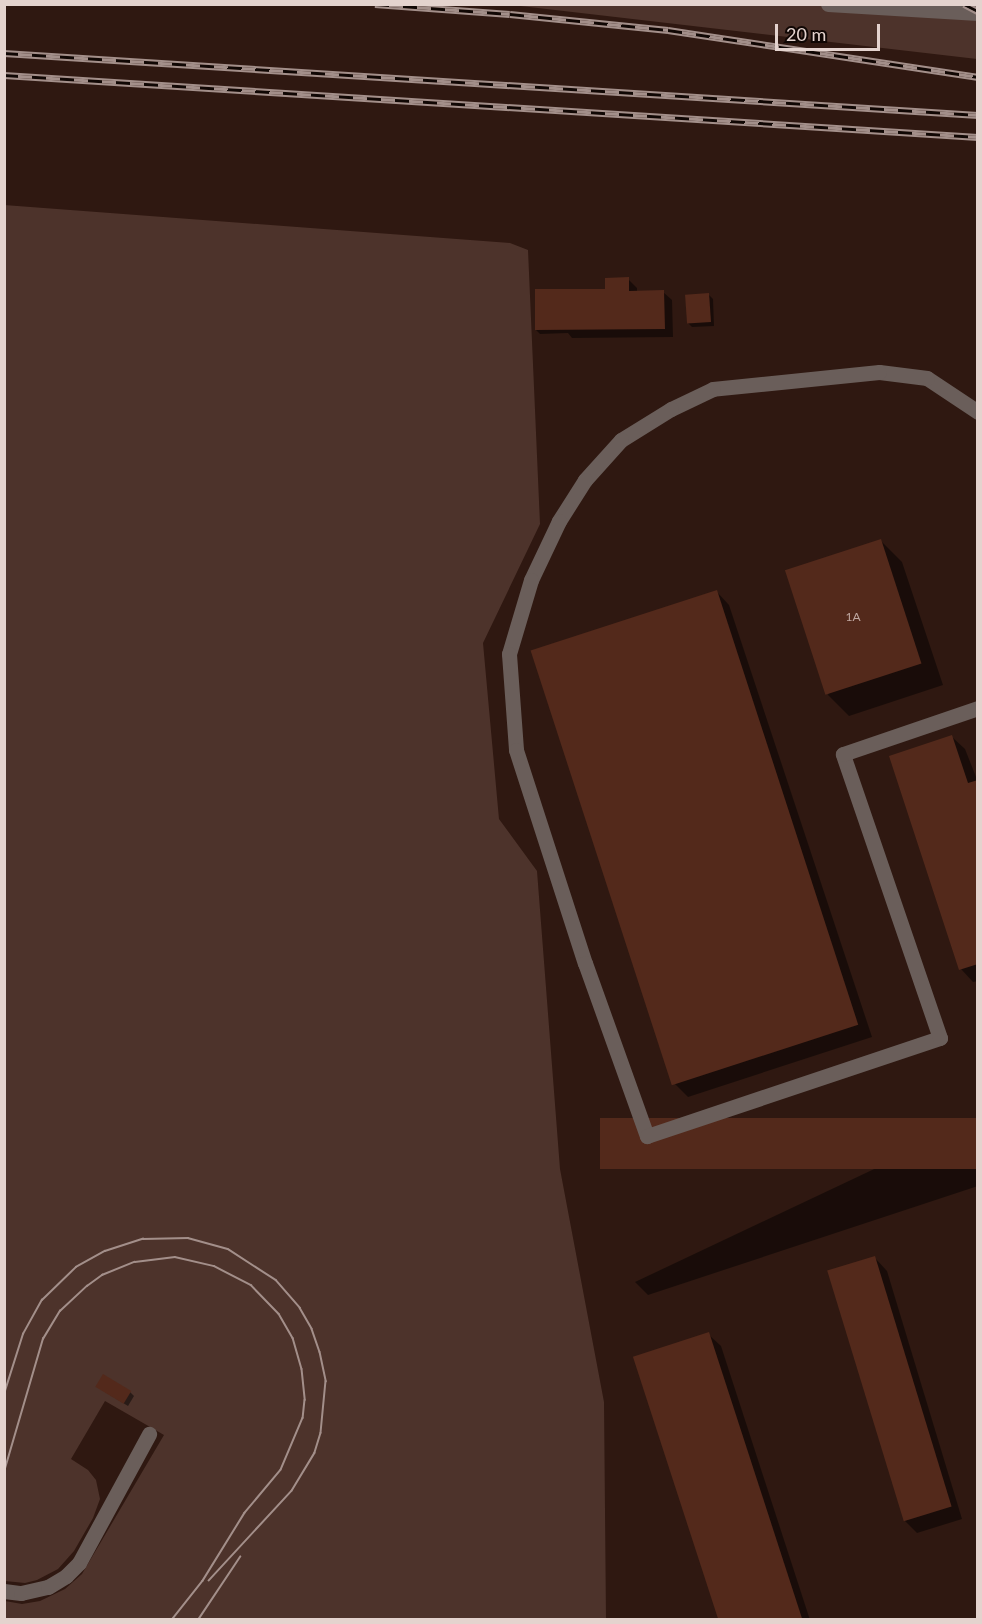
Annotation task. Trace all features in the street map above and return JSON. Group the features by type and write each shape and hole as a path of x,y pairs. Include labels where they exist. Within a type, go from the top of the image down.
{"lane":[{"path":"828,4 978,13"},
{"path":"978,412 927,378 879,372 713,389 670,409 621,440 585,480 559,521 531,580 509,654 516,750 585,963 647,1136 940,1038 843,754 978,708"},
{"path":"4,1591 21,1593 48,1587 66,1576 79,1563 149,1434"}],"shaded area":[{"path":"512,5 977,5 977,59"},
{"path":"4,205 510,243 528,250 540,524 483,643 499,819 537,871 560,1169 604,1402 606,1619 5,1619 5,1601 22,1604 40,1601 65,1589 82,1574 164,1435 105,1401 71,1459 88,1470 96,1480 100,1499 93,1518 74,1551 58,1569 37,1580 25,1583 5,1581"}],"building":[{"path":"629,277 629,291 664,290 665,329 535,330 535,289 605,289 605,278"},
{"path":"709,293 711,322 687,324 685,295"},
{"path":"881,539 921,664 825,695 785,570"},
{"path":"717,590 858,1025 672,1085 531,651"},
{"path":"952,735 968,783 978,780 978,964 959,970 889,756"},
{"path":"600,1118 978,1118 978,1169 600,1169"},
{"path":"875,1256 952,1507 904,1521 827,1271"},
{"path":"709,1332 803,1620 718,1620 633,1357"},
{"path":"103,1374 131,1391 124,1404 95,1387"}],"tram line":[{"path":"4,1394 23,1334 42,1300 76,1267 105,1251 143,1239 188,1238 228,1249 276,1280 300,1308 312,1329 320,1352 326,1381 321,1433 315,1453 292,1491 209,1581"},
{"path":"4,1472 43,1339 60,1311 87,1286 102,1275 135,1262 175,1257 214,1266 251,1285 279,1314 293,1338 302,1369 305,1400 303,1418 281,1470 245,1513 203,1581 173,1619"},
{"path":"198,1620 240,1557"}],"railway":[{"path":"375,4 510,14 668,30 978,77"},
{"path":"964,4 978,11"},
{"path":"4,53 978,115"},
{"path":"4,75 978,137"}]}
